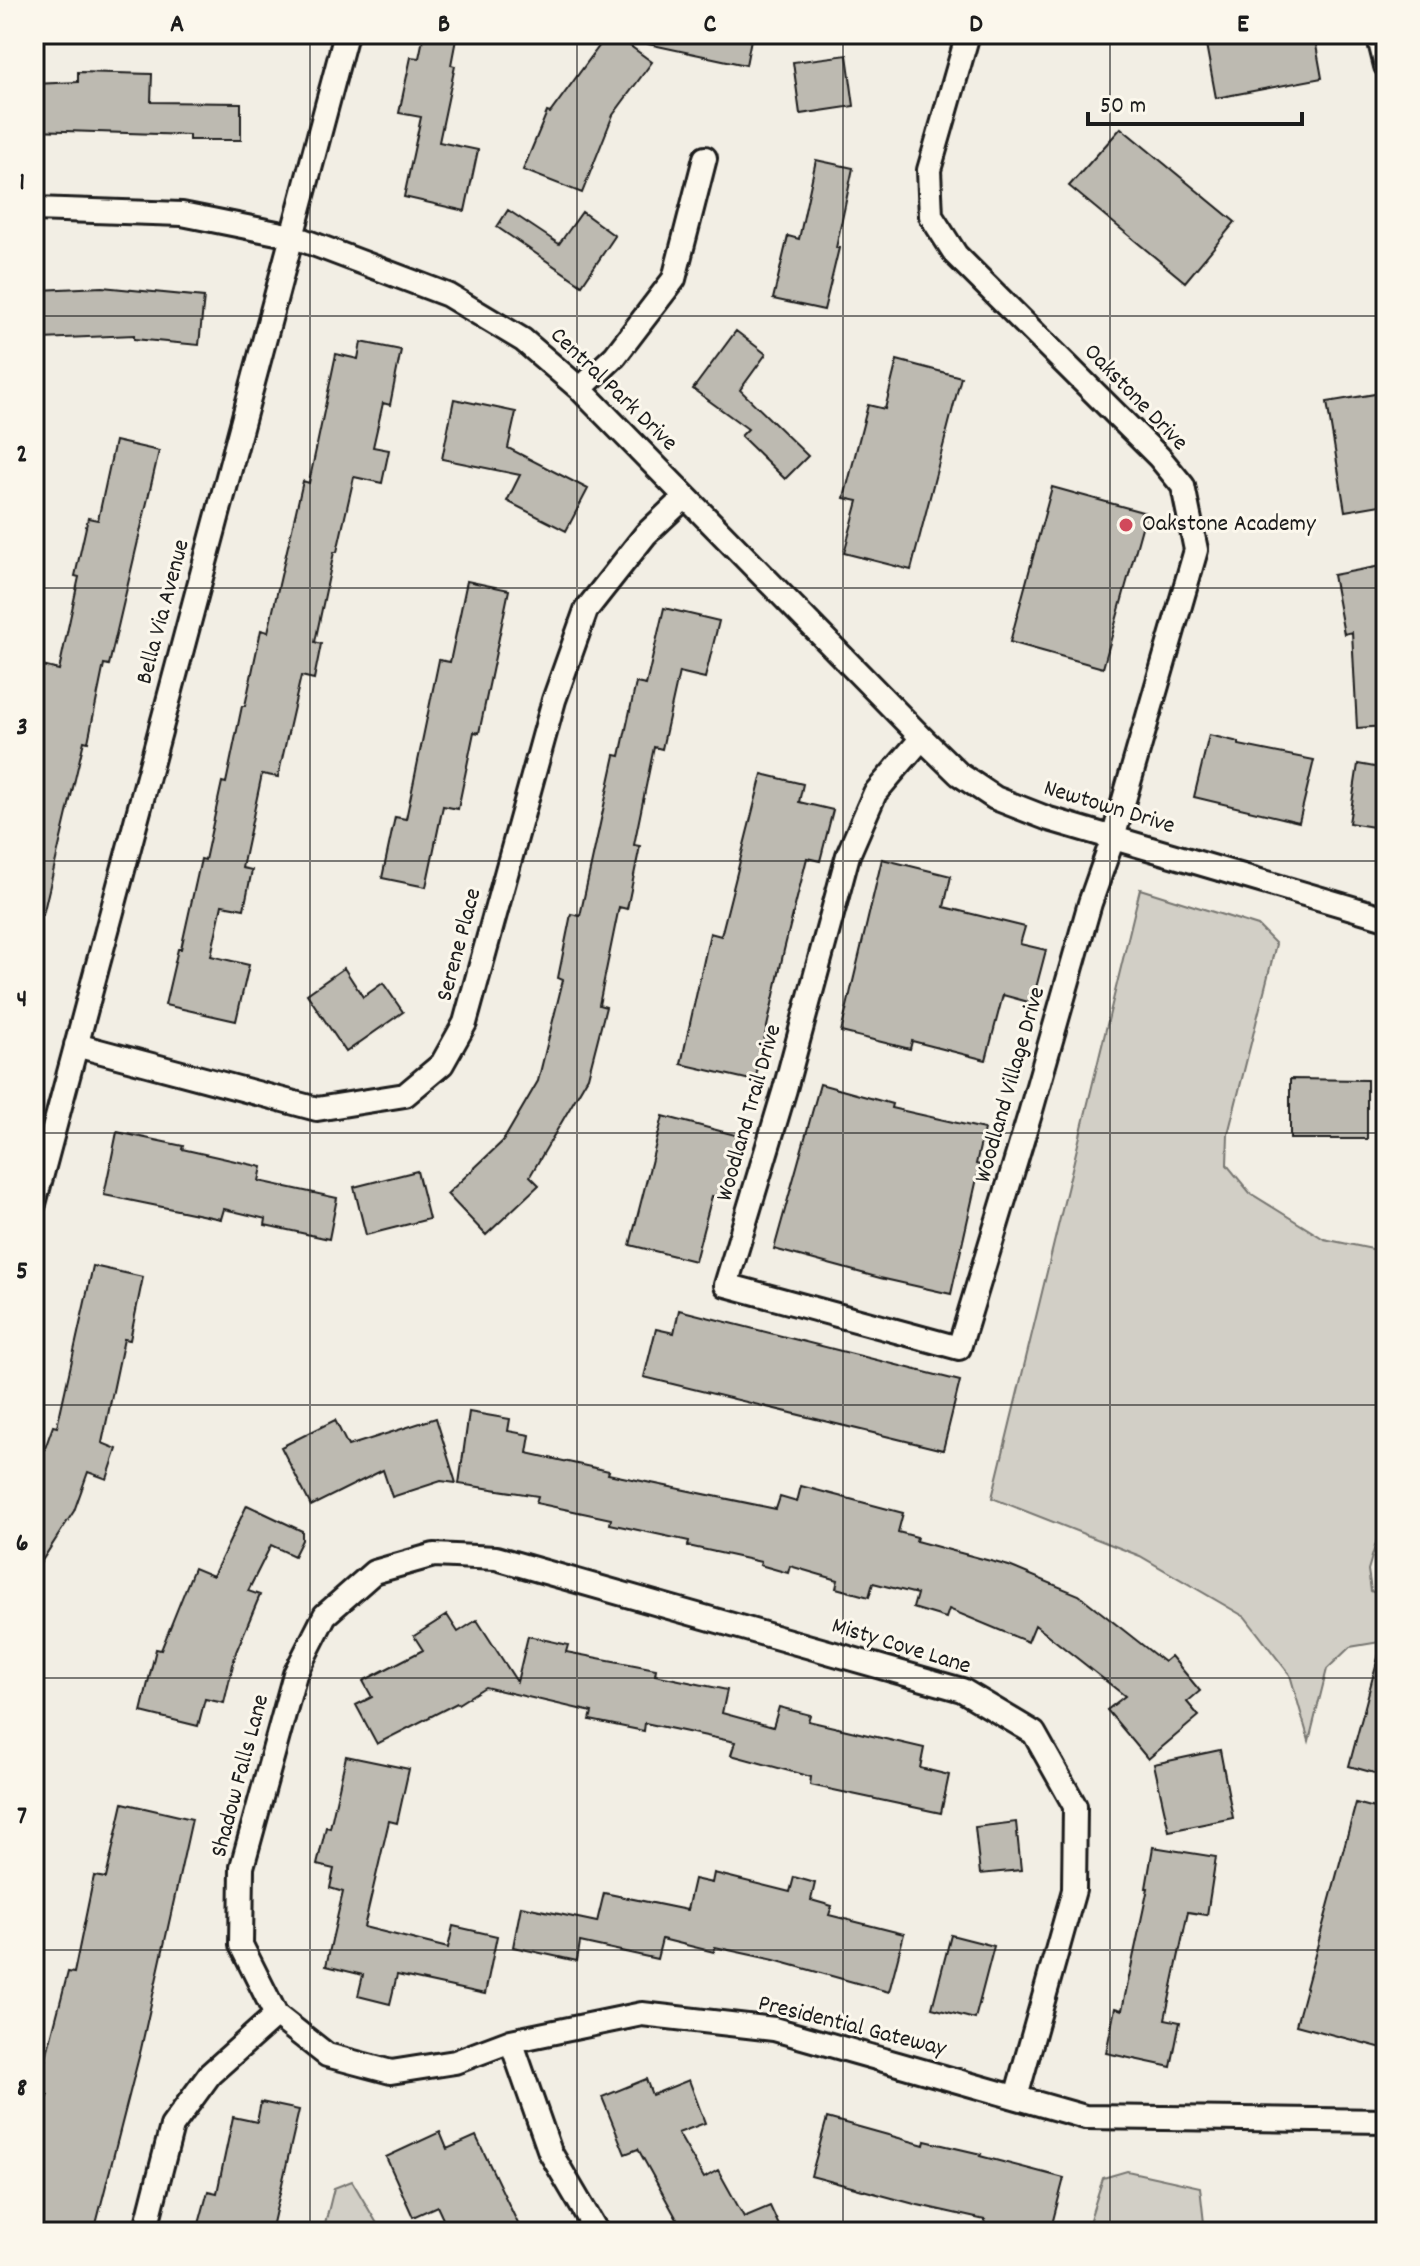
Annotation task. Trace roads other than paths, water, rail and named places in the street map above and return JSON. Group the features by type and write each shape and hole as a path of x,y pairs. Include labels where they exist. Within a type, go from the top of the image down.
{"street":[{"name":"Bella Via Avenue","path":"34,1204 346,34"},
{"name":"Oakstone Drive","path":"968,34 929,170 931,216 956,255 1159,457 1183,486 1196,550 1113,838"},
{"path":"1378,34 1386,66"},
{"path":"580,389 615,356 674,279 705,158"},
{"name":"Central Park Drive","path":"34,209 182,214 292,236 448,295 523,340 580,389 859,675"},
{"name":"Serene Place","path":"76,1045 317,1109 405,1095 442,1064 465,1023 554,700 586,610 646,534 685,497"},
{"name":"Newtown Drive","path":"859,675 959,774 995,798 1049,819 1386,918"},
{"name":"Woodland Trail Drive","path":"922,738 875,793 848,855 785,1089 726,1285 959,1348"},
{"name":"Woodland Village Drive","path":"959,1348 1090,903 1113,838"},
{"name":"Misty Cove Lane","path":"374,1572 434,1555 496,1558 962,1690 1034,1733 1075,1806 1074,1890 1016,2097"},
{"name":"Shadow Falls Lane","path":"276,2015 241,1945 242,1867 295,1674 325,1615 374,1572"},
{"name":"Presidential Gateway","path":"276,2015 327,2055 391,2072 455,2062 511,2041 642,2014 774,2029 1085,2117 1386,2121"},
{"path":"145,2232 172,2126 210,2074 276,2015"},
{"path":"511,2041 550,2152 597,2232"}],"place":[{"name":"Oakstone Academy","path":"1126,525"}]}
